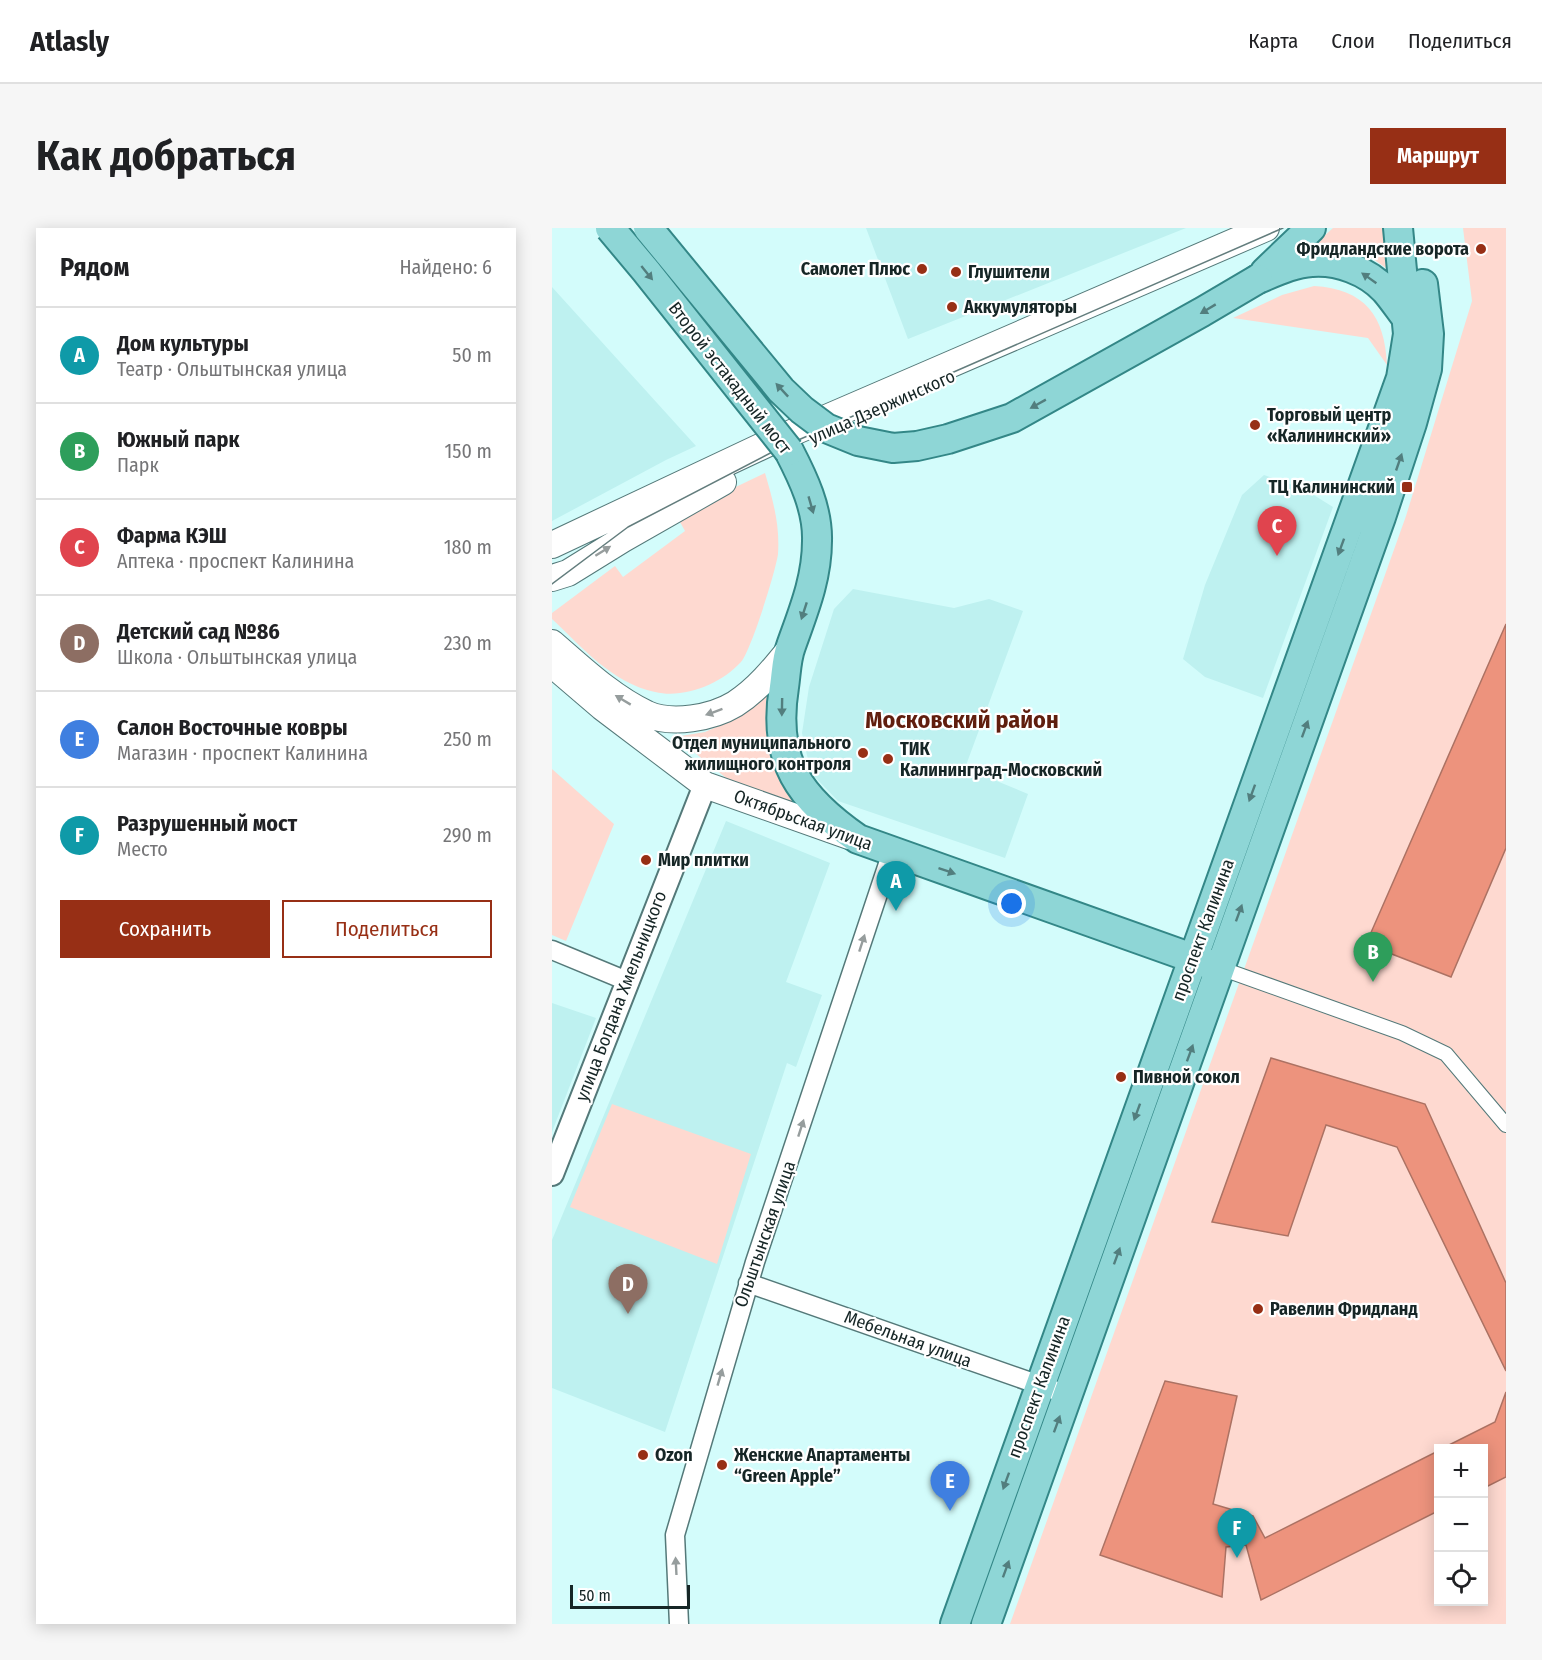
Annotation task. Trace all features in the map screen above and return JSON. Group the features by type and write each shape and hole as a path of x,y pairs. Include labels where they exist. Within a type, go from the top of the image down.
{"main road":[{"name":"Второй эстакадный мост","path":"610,228 789,451 803,478 813,509 818,539 806,609 790,649 782,701 782,734 787,762 802,788 830,820 858,839"},
{"name":"Второй эстакадный мост","path":"648,228 781,390 826,428 858,441 893,447 917,446 948,439 1012,418 1258,279"},
{"name":"улица Дзержинского","path":"552,545 773,441 1266,228"},
{"path":"1258,279 1311,228"},
{"name":"проспект Калинина","path":"955,1624 1401,378 1408,320 1398,228"},
{"name":"проспект Калинина","path":"986,1624 1381,517 1412,423 1427,369 1429,334 1418,228"},
{"name":"улица Дзержинского","path":"552,578 568,573 763,460 1209,265 1213,260 1213,250"},
{"path":"1258,279 1286,267 1312,262 1337,264 1363,273 1384,289 1408,320 1419,338 1427,369"},
{"name":"Второй эстакадный мост","path":"552,643 614,694 649,715 677,720 701,717 734,704 771,674 790,649"},
{"name":"Октябрьская улица","path":"552,664 602,707 705,785 1220,968"}],"street":[{"name":"улица Богдана Хмельницкого","path":"552,1174 705,785"},
{"name":"Ольштынская улица","path":"679,1624 675,1535 748,1283 892,852"},
{"path":"552,950 627,981"},
{"path":"1220,968 1402,1033 1446,1054 1506,1125"},
{"name":"Мебельная улица","path":"748,1283 1068,1395"}],"shaded area":[{"path":"866,228 1186,228 908,339"},
{"path":"1333,228 1387,228 1393,273 1373,259 1356,251 1347,248 1313,246"},
{"path":"1463,228 1506,228 1506,1624 1010,1624 1406,516 1472,301"},
{"path":"1314,286 1347,293 1359,299 1369,308 1382,332 1387,365 1368,338 1233,318 1282,295"},
{"path":"552,287 696,446 552,521"},
{"path":"765,473 777,523 778,554 751,643 741,662 723,677 701,688 678,693 666,694 639,687 625,681 599,663 552,619 552,613 615,566 623,577 685,531 680,522 719,495"},
{"path":"1264,475 1304,489 1333,507 1263,698 1205,677 1183,659 1205,585 1242,495"},
{"path":"853,589 954,608 989,599 1023,611 965,768 1028,794 1005,858 838,801 811,773 802,733 809,687 834,609"},
{"path":"1506,624 1506,848 1451,977 1366,944"},
{"path":"768,692 766,731 782,781 801,809 730,781 675,737 705,732 739,717"},
{"path":"552,769 614,824 566,941 552,935"},
{"path":"726,821 830,863 786,982 822,995 796,1067 787,1063 665,1432 552,1388 552,1240"},
{"path":"552,1003 596,1018 552,1132"},
{"path":"1271,1058 1425,1104 1506,1283 1506,1371 1397,1147 1326,1125 1288,1236 1212,1222"},
{"path":"612,1104 751,1154 717,1264 570,1207"},
{"path":"1165,1381 1237,1396 1213,1504 1253,1516 1265,1538 1434,1453 1434,1513 1261,1600 1246,1545 1226,1547 1222,1597 1100,1555"},
{"path":"1506,1392 1506,1477 1488,1486 1488,1444 1451,1444 1495,1422"}],"tram line":[{"path":"552,584 628,527 780,448 1283,228"}],"place":[{"name":"Фридландские ворота","path":"1481,249"},
{"name":"Самолет Плюс","path":"922,269"},
{"name":"Глушители","path":"956,272"},
{"name":"Аккумуляторы","path":"952,307"},
{"name":"Торговый центр «Калининский»","path":"1255,425"},
{"name":"ТЦ Калининский","path":"1407,487"},
{"name":"Фарма КЭШ","path":"1277,556"},
{"name":"Отдел муниципального жилищного контроля","path":"863,753"},
{"name":"ТИК Калининград-Московский","path":"888,759"},
{"name":"Мир плитки","path":"646,860"},
{"name":"Дом культуры","path":"896,911"},
{"name":"Южный парк","path":"1373,982"},
{"name":"Пивной сокол","path":"1121,1077"},
{"name":"Равелин Фридланд","path":"1258,1309"},
{"name":"Детский сад №86","path":"628,1314"},
{"name":"Ozon","path":"643,1455"},
{"name":"Женские Апартаменты “Green Apple”","path":"722,1465"},
{"name":"Салон Восточные ковры","path":"950,1511"},
{"name":"Разрушенный мост","path":"1237,1558"}],"district":[{"name":"Московский район","path":"962,720"}]}
